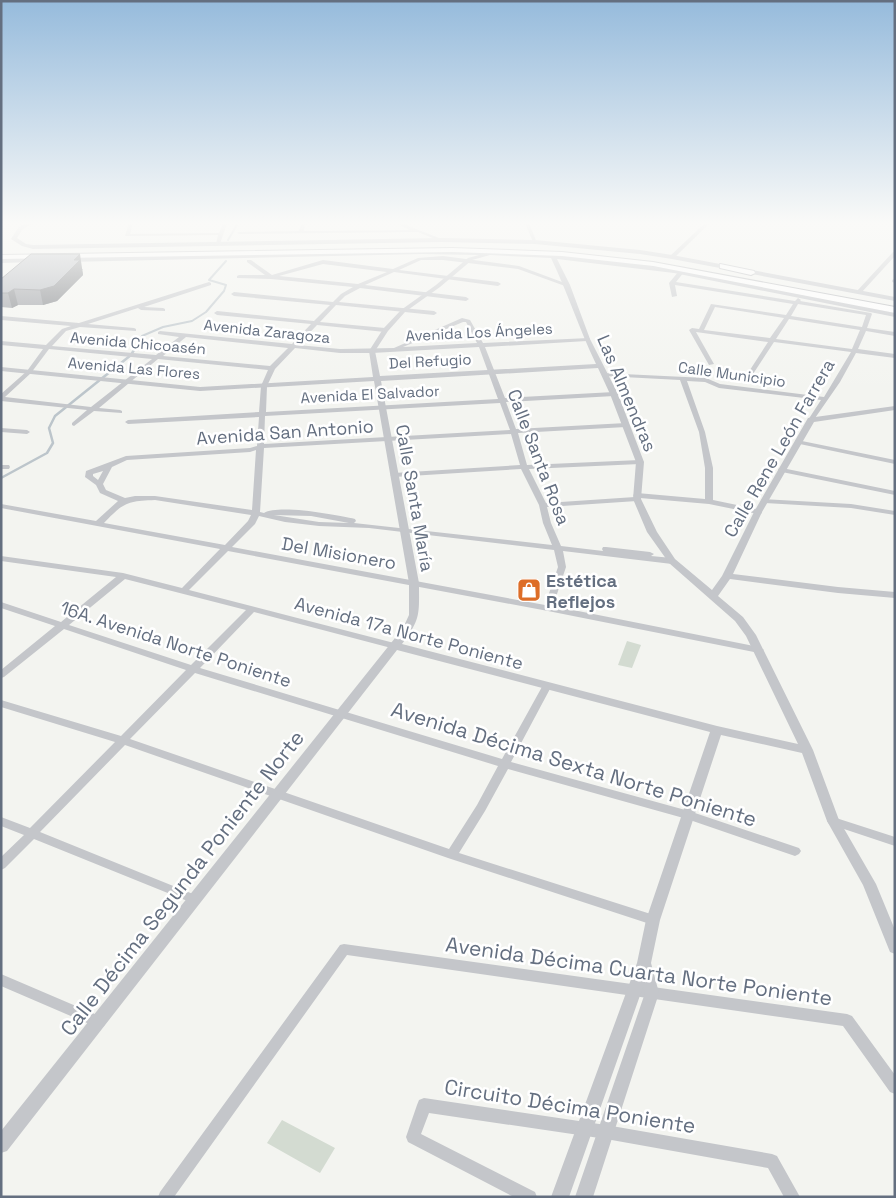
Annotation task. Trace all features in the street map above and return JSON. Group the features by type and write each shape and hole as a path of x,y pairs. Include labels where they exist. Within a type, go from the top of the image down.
{"highway":[{"path":"729,279 744,282 767,281"},
{"path":"729,279 767,281 895,303"},
{"path":"760,279 895,310"},
{"path":"762,279 767,281"}],"street":[{"path":"290,279 466,299"},
{"path":"184,591 252,522 256,514 264,386 272,368 343,295 374,279"},
{"path":"372,351 385,330 403,311 448,279"},
{"path":"456,279 498,284"},
{"path":"548,279 567,286"},
{"name":"Las Almendras","path":"564,279 587,339 614,394 640,462 637,497 652,532 672,561 739,619 759,650 806,750 833,821 869,884 895,948"},
{"path":"674,296 671,288 675,279"},
{"path":"720,291 729,279"},
{"path":"859,292 871,279"},
{"path":"767,281 859,292 895,299"},
{"path":"767,281 801,296 895,315"},
{"path":"672,283 796,303"},
{"path":"1,398 29,372 47,348 64,330 209,284"},
{"path":"234,294 434,313"},
{"path":"751,373 801,296"},
{"name":"Calle Rene León Farrera","path":"713,596 727,576 758,512 797,442 855,351 869,314 796,303"},
{"path":"701,330 713,305 895,334"},
{"path":"136,308 163,310"},
{"path":"217,313 385,330"},
{"path":"1,318 134,330"},
{"name":"Calle Santa Rosa","path":"391,350 466,320 481,345 489,371 514,432 524,467 543,505 547,523 558,548 562,567 548,608"},
{"path":"711,364 692,330 895,356"},
{"name":"Avenida Zaragoza","path":"160,333 293,346 372,351"},
{"path":"74,424 185,335"},
{"name":"Avenida Los Ángeles","path":"372,351 587,339"},
{"name":"Avenida Chicoasén","path":"1,344 272,368"},
{"name":"Calle Santa María","path":"372,351 414,583 414,615 408,629 395,646"},
{"name":"Del Refugio","path":"264,386 489,371 599,366"},
{"name":"Avenida Las Flores","path":"1,369 200,389 264,386"},
{"name":"Calle Municipio","path":"604,374 706,380 719,386 826,399"},
{"path":"683,379 702,432 709,468 709,502"},
{"name":"Avenida El Salvador","path":"128,422 614,394"},
{"path":"1,398 120,412"},
{"path":"811,420 895,408"},
{"name":"Avenida San Antonio","path":"109,466 126,458 626,425"},
{"path":"1,430 27,432"},
{"path":"797,442 895,462"},
{"path":"394,475 640,462"},
{"path":"99,484 109,466"},
{"path":"109,466 89,473 89,477 99,484 103,491 122,500 155,498 285,520 319,524 369,526 672,561"},
{"path":"782,470 895,493"},
{"path":"543,505 637,497 709,502 758,512"},
{"path":"99,523 122,500"},
{"path":"765,501 851,506 895,513"},
{"name":"Del Misionero","path":"1,506 548,608 759,650"},
{"name":"Avenida 17a Norte Poniente","path":"1,558 123,576 717,730 806,750"},
{"path":"1,675 123,576"},
{"path":"727,576 895,595"},
{"name":"16A. Avenida Norte Poniente","path":"1,605 64,624 193,669 341,714"},
{"path":"1,865 251,610"},
{"name":"Calle Décima Segunda Poniente Norte","path":"1,1145 395,646"},
{"path":"452,856 505,764 546,686"},
{"path":"1,703 124,741 452,856 653,920"},
{"name":"Avenida Décima Sexta Norte Poniente","path":"341,714 505,764 689,815 795,852"},
{"path":"560,1197 644,963 653,920 717,730"},
{"path":"833,821 895,842"},
{"path":"1,822 33,833 194,899"},
{"path":"165,1197 344,949"},
{"name":"Avenida Décima Cuarta Norte Poniente","path":"344,949 846,1020 895,1087"},
{"path":"584,1197 652,993 644,963"},
{"path":"1,980 99,1022"},
{"name":"Circuito Décima Poniente","path":"530,1197 413,1137 424,1105 606,1132 772,1161 793,1197"}],"shaded area":[{"path":"627,641 641,645 632,668 618,665"},
{"path":"282,1120 335,1148 320,1173 267,1143"}],"building":[{"path":"1,279 61,279 54,286 40,290 14,289 8,293 1,293"}],"waterway":[{"path":"140,339 142,336 163,327 192,321 206,312 224,291 226,285 210,279"},
{"path":"1,478 47,453 53,443 49,428 55,416 131,355 141,338"}],"place":[{"name":"Estética Reflejos","path":"529,590"}]}
